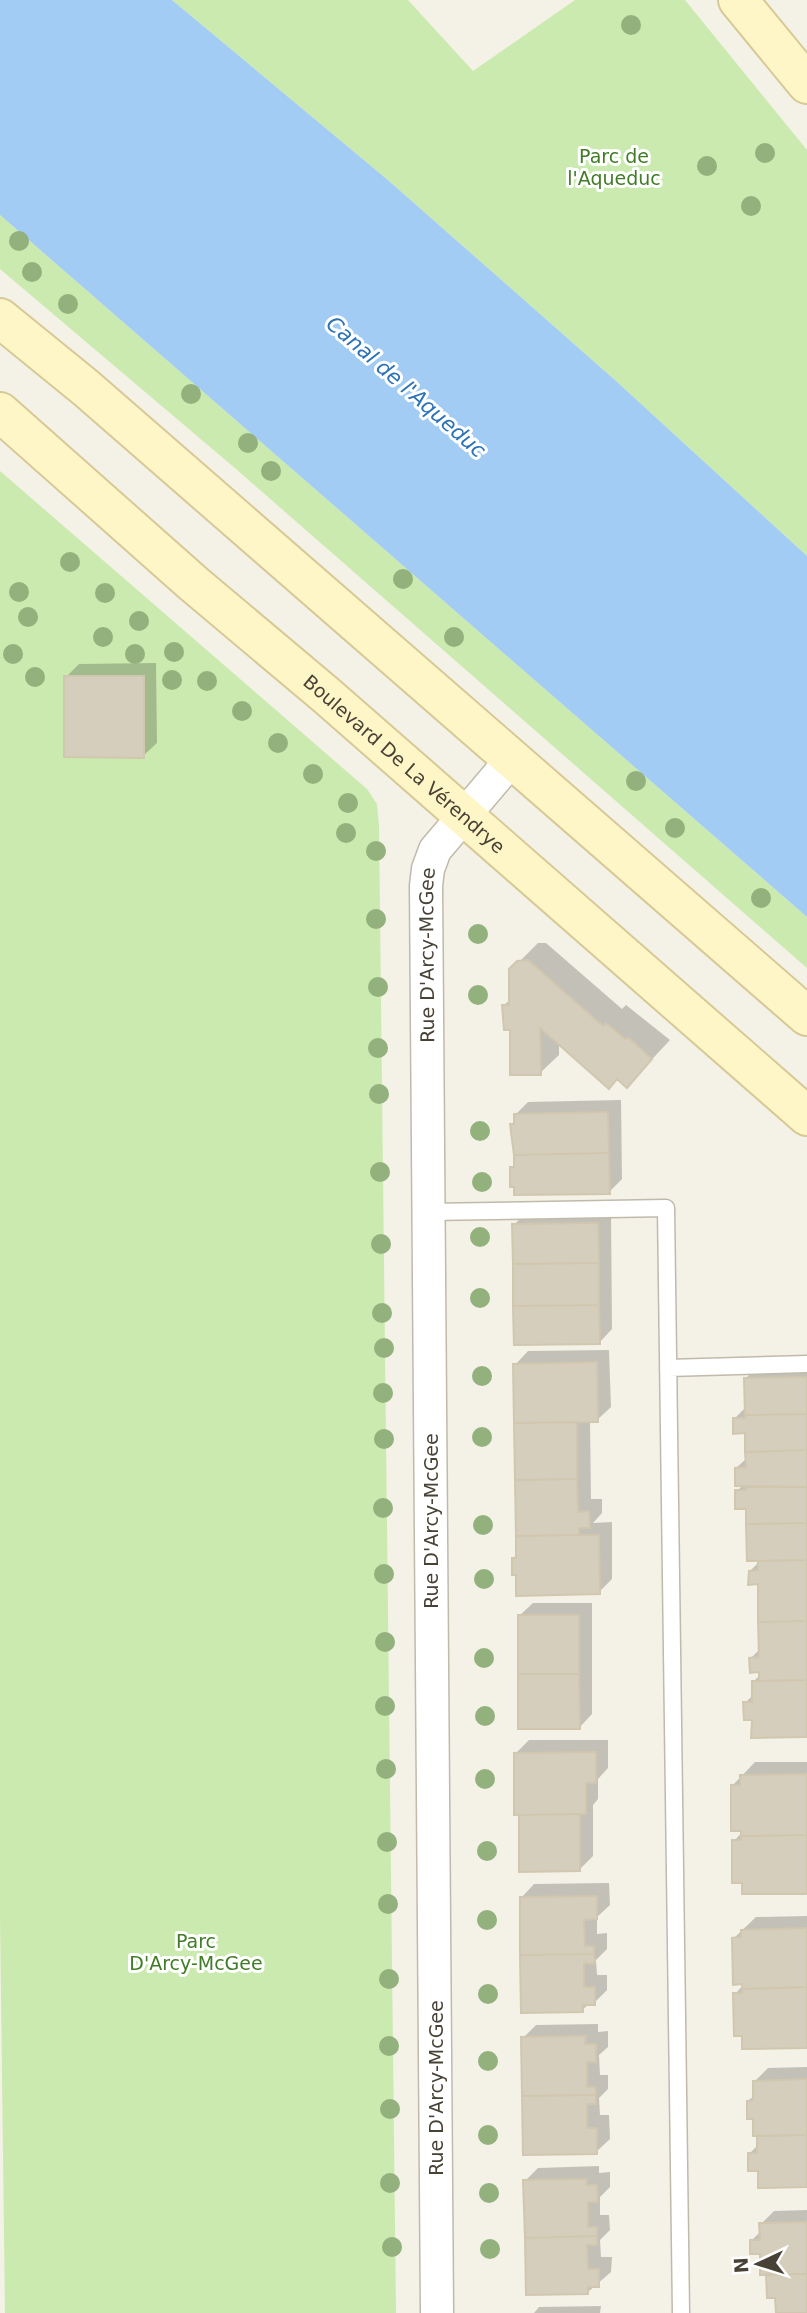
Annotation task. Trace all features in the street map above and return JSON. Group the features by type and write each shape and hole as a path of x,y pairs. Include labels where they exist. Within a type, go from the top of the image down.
{"main road":[{"path":"738,0 807,84"},
{"path":"2,325 86,388 807,1016"},
{"name":"Boulevard De La Vérendrye","path":"0,412 807,1116"}],"street":[{"name":"Rue D'Arcy-McGee","path":"437,2313 428,869 435,850 512,759"}],"lane":[{"path":"429,1212 666,1208 681,2313"},
{"path":"668,1368 807,1364"}],"green space":[{"name":"Parc de l'Aqueduc","path":"172,0 408,0 473,71 575,0 685,0 807,150 807,556 616,381 389,181"},
{"path":"0,215 807,917 807,968 236,469 0,269"},
{"name":"Parc D'Arcy-McGee","path":"0,471 367,789 377,804 396,2313 5,2313 0,1917"}],"water":[{"name":"Canal de l'Aqueduc","path":"0,0 172,0 389,181 616,381 807,556 807,917 0,215"}],"building":[{"path":"64,676 144,676 144,758 64,757"},
{"path":"528,960 603,1026 606,1023 625,1039 629,1038 652,1059 627,1088 617,1079 609,1089 540,1028 541,1075 510,1075 510,1030 504,1030 502,1005 509,1005 509,969 517,961"},
{"path":"608,1112 609,1153 514,1155 510,1124 514,1124 514,1114"},
{"path":"609,1153 610,1194 514,1195 514,1187 510,1187 510,1167 514,1167 514,1155"},
{"path":"598,1223 599,1263 513,1264 512,1224"},
{"path":"599,1263 599,1305 513,1306 513,1264"},
{"path":"599,1305 600,1344 514,1345 513,1306"},
{"path":"597,1362 598,1422 514,1423 513,1364"},
{"path":"807,1377 807,1414 745,1415 744,1378"},
{"path":"807,1414 807,1450 745,1452 745,1433 733,1434 733,1418 745,1418 745,1415"},
{"path":"577,1422 577,1479 515,1480 514,1423"},
{"path":"807,1450 807,1487 735,1486 735,1468 746,1467 745,1452"},
{"path":"577,1479 578,1512 589,1511 590,1528 579,1528 579,1535 516,1536 515,1480"},
{"path":"746,1487 807,1487 807,1523 746,1524 746,1509 735,1509 735,1490 746,1490"},
{"path":"807,1523 807,1560 747,1561 746,1524"},
{"path":"599,1535 600,1594 516,1596 516,1575 512,1575 512,1558 516,1558 516,1536"},
{"path":"807,1560 807,1621 758,1622 758,1584 748,1585 749,1571 758,1570 758,1561"},
{"path":"518,1615 579,1615 579,1674 518,1674"},
{"path":"807,1621 807,1680 759,1681 759,1672 750,1673 749,1658 759,1657 758,1622"},
{"path":"518,1674 579,1674 580,1729 518,1729"},
{"path":"807,1680 807,1737 751,1738 752,1720 744,1720 743,1702 752,1702 752,1681"},
{"path":"596,1752 596,1783 586,1783 586,1814 514,1815 514,1753"},
{"path":"807,1774 807,1835 741,1836 741,1831 731,1831 731,1785 740,1785 740,1775"},
{"path":"580,1814 580,1871 519,1872 519,1815"},
{"path":"807,1835 807,1894 742,1894 742,1883 732,1883 732,1840 741,1840 741,1836"},
{"path":"597,1896 597,1919 584,1920 585,1946 594,1946 594,1954 520,1955 520,1897"},
{"path":"807,1928 807,1987 742,1989 742,1984 733,1985 732,1938 741,1937 741,1930"},
{"path":"594,1954 595,1964 584,1963 584,1987 595,1987 595,2005 583,2005 583,2012 521,2013 520,1955"},
{"path":"807,1987 807,2048 742,2049 742,2036 734,2036 733,1993 742,1993 742,1989"},
{"path":"586,2036 585,2044 596,2044 596,2062 587,2062 587,2087 595,2087 596,2095 522,2096 521,2037"},
{"path":"807,2079 807,2135 753,2136 753,2119 747,2119 747,2101 753,2100 753,2081"},
{"path":"596,2095 596,2104 587,2104 587,2128 597,2128 597,2154 523,2155 522,2096"},
{"path":"807,2135 807,2187 758,2188 758,2171 748,2171 748,2153 757,2153 757,2136"},
{"path":"587,2179 586,2185 597,2185 598,2202 588,2202 588,2227 597,2227 597,2236 525,2238 523,2180"},
{"path":"807,2222 807,2274 760,2275 760,2254 750,2254 750,2240 760,2240 759,2223"},
{"path":"597,2236 597,2245 587,2245 588,2269 599,2269 599,2287 588,2287 588,2294 526,2295 525,2238"},
{"path":"766,2274 807,2274 807,2313 776,2313 775,2298 767,2298"}]}
